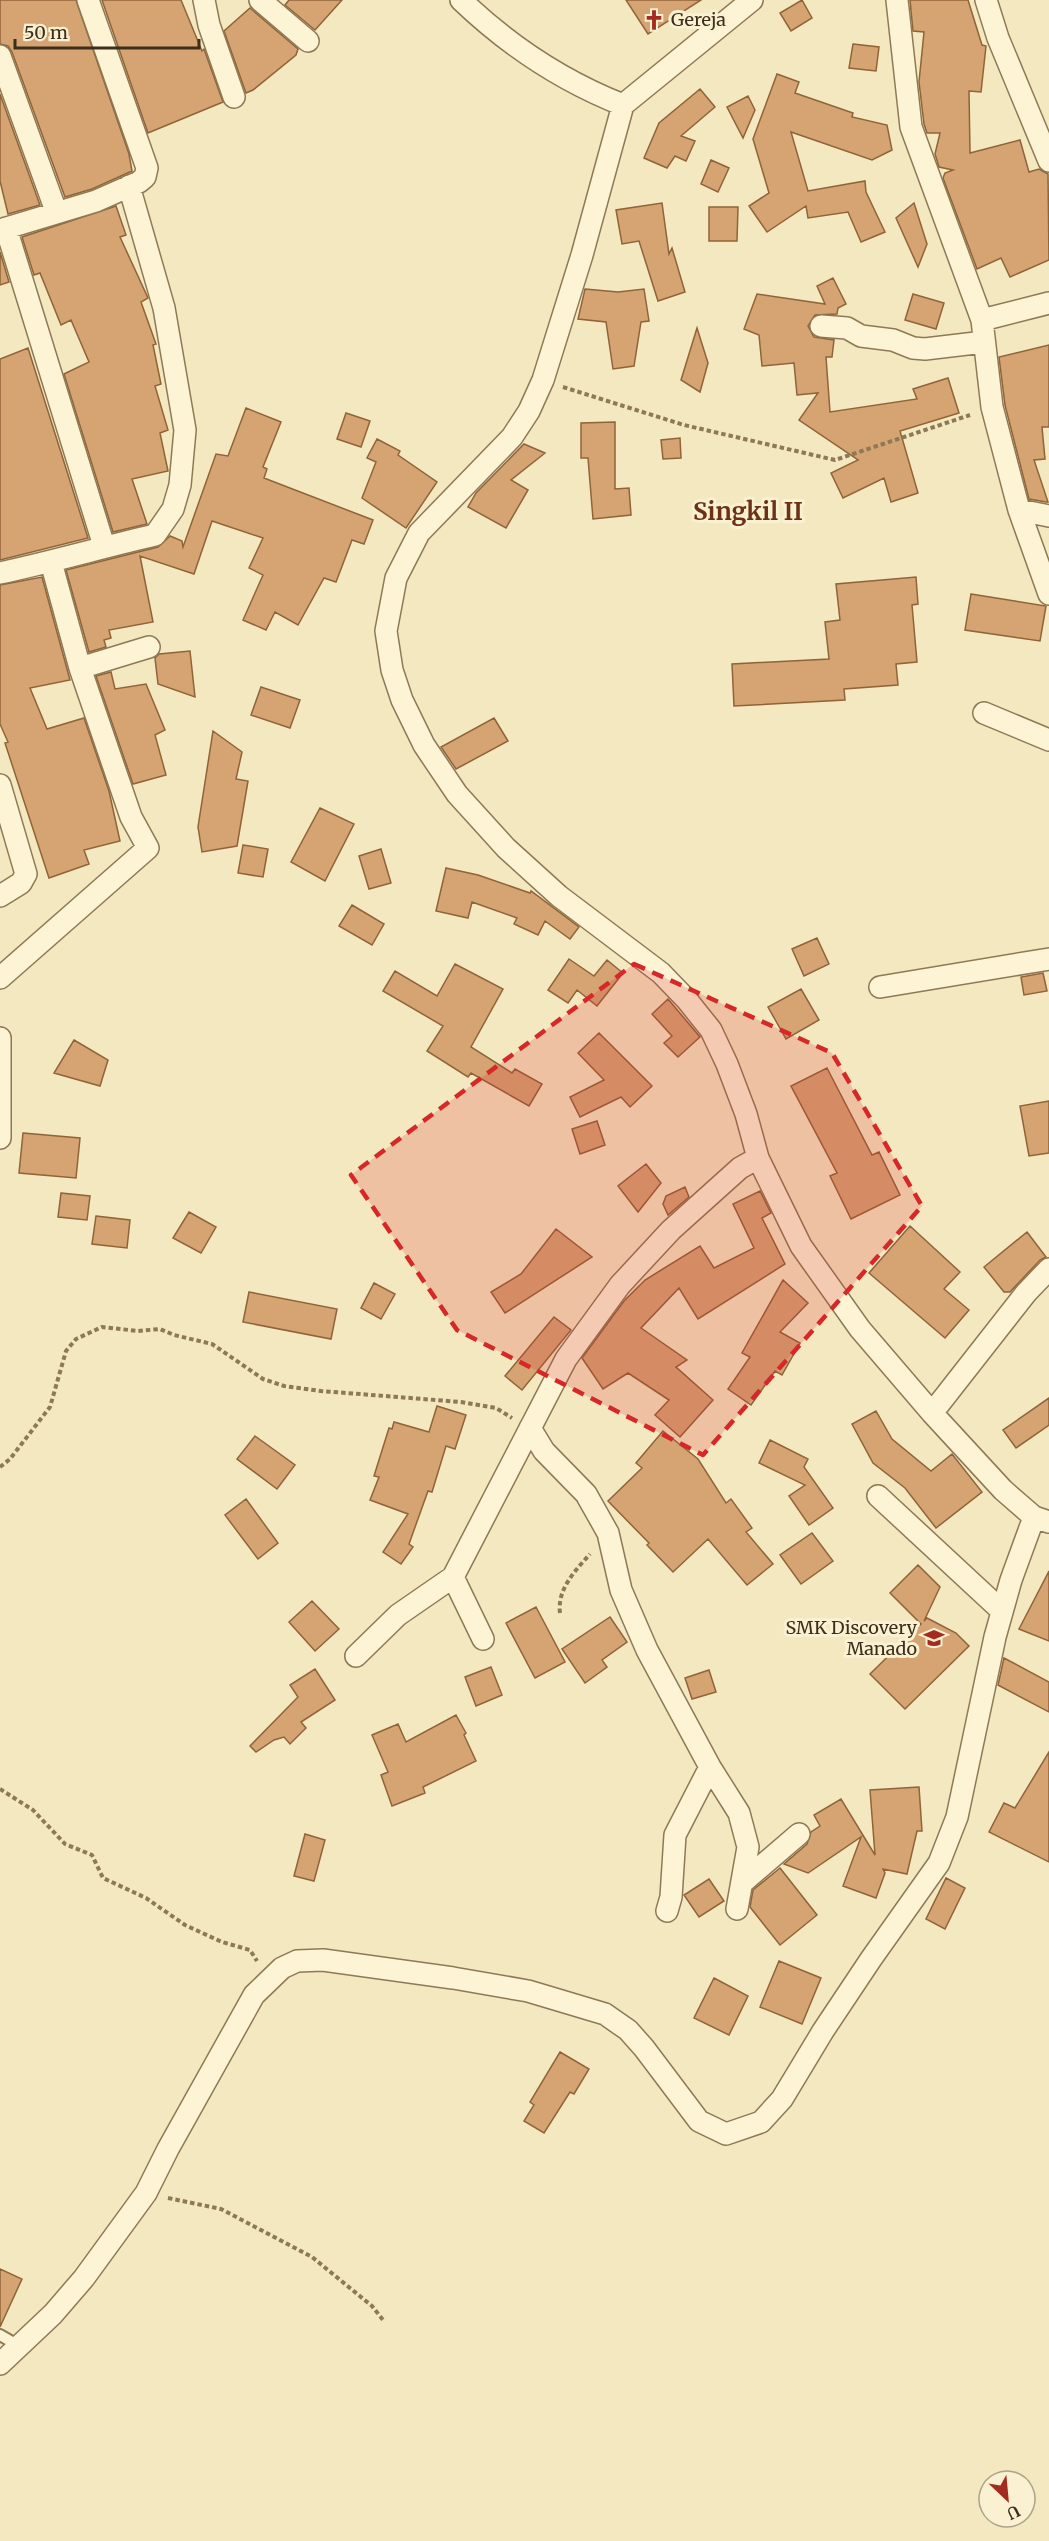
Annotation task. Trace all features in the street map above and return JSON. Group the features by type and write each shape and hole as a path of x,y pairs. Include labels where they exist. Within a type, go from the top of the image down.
{"street":[{"path":"88,0 147,168 145,177 96,201 56,211 3,229 104,546"},
{"path":"204,0 209,25 234,97"},
{"path":"260,0 308,41"},
{"path":"461,0 482,20 544,66 593,93 623,105"},
{"path":"0,2364 53,2314 84,2278 146,2193 242,2014 254,1995 282,1968 297,1961 323,1960 453,1978 539,1995 605,2014 628,2030 699,2121 726,2134 761,2122 782,2099 823,2031 939,1863 957,1817 982,1692 1002,1611 1042,1519 1003,1490 932,1413 860,1329 801,1246 758,1158 746,1114 727,1064 705,1023 687,1000 661,973 559,896 506,848 464,802 424,745 402,700 392,670 386,631 396,578 419,533 512,437 530,411 543,380 582,255 623,105 752,0"},
{"path":"897,0 910,127 982,320 992,408 1019,510 1049,594"},
{"path":"986,0 998,38 1049,161"},
{"path":"0,56 56,211"},
{"path":"0,572 51,562 104,546 155,535 173,509 180,485 185,430 164,308 129,186"},
{"path":"982,320 1049,303"},
{"path":"821,326 847,328 861,336 893,340 913,348 925,349 984,342"},
{"path":"1019,510 1049,516"},
{"path":"0,978 148,848 131,817 80,668 51,562"},
{"path":"80,668 149,646"},
{"path":"984,713 1049,740"},
{"path":"0,785 26,874 21,883 0,896"},
{"path":"880,987 1049,959"},
{"path":"0,1038 0,1138"},
{"path":"356,1656 398,1615 453,1577 566,1359 620,1285 671,1230 740,1168 758,1158"},
{"path":"932,1413 1026,1293 1049,1269"},
{"path":"530,1428 544,1451 586,1494 608,1533 621,1590 647,1650 710,1767 739,1813 748,1847 737,1909"},
{"path":"878,1496 1002,1611"},
{"path":"453,1577 483,1639"},
{"path":"667,1911 671,1897 675,1834 710,1767"},
{"path":"743,1882 799,1834"}],"lane":[{"path":"0,2335 19,2346"}],"path":[{"path":"543,380 684,425 835,460 992,408"},
{"path":"0,1467 24,1443 50,1407 66,1351 71,1343 84,1334 102,1327 138,1331 160,1329 174,1335 212,1344 263,1379 284,1386 461,1402 496,1408 530,1428"},
{"path":"560,1613 558,1602 567,1582 608,1533"},
{"path":"0,1789 33,1810 65,1844 92,1855 103,1878 146,1898 185,1925 222,1942 250,1950 270,1978"},
{"path":"146,2193 221,2209 312,2257 372,2306 383,2319"}],"highlighted area":[{"path":"634,964 832,1053 922,1206 703,1455 457,1330 351,1175"}],"building":[{"path":"0,0 76,0 129,154 132,171 92,189 65,197 12,52 8,46 0,44"},
{"path":"102,0 181,0 202,51 204,49 223,102 148,133"},
{"path":"289,0 342,0 315,30 285,5"},
{"name":"Gereja","path":"626,0 701,0 648,34"},
{"path":"802,0 812,18 791,31 780,13"},
{"path":"910,0 968,0 982,45 986,46 981,92 969,91 970,153 1020,140 1029,172 1039,169 1048,174 1049,260 1010,277 1001,258 977,269 943,178 945,173 953,170 939,167 935,154 940,133 927,133 924,124 919,82 924,32 913,31"},
{"path":"250,8 298,49 296,55 253,90 246,93 224,31"},
{"path":"853,44 879,47 876,71 849,68"},
{"path":"777,74 799,82 795,93 853,113 852,117 887,125 892,150 872,160 791,132 808,191 865,181 866,192 885,232 861,242 848,212 808,218 806,206 767,232 749,206 769,193 753,139"},
{"path":"700,89 715,107 681,136 695,141 686,161 675,156 667,168 644,158 659,123"},
{"path":"0,94 40,205 8,214 0,181"},
{"path":"748,96 755,110 743,138 727,107"},
{"path":"711,160 729,168 718,192 701,184"},
{"path":"662,203 669,254 672,248 685,292 658,301 639,241 622,244 616,210"},
{"path":"914,203 927,244 918,267 896,218"},
{"path":"116,206 126,235 120,237 148,298 141,302 156,344 153,345 161,384 155,386 168,430 160,433 168,471 132,479 147,524 113,532 64,374 89,362 71,320 61,325 40,273 34,275 22,237"},
{"path":"709,207 738,207 737,241 709,241"},
{"path":"0,252 9,282 0,285"},
{"path":"833,278 846,304 838,308 837,314 815,315 808,326 814,337 834,340 832,357 826,357 830,412 917,399 913,389 948,378 959,413 900,431 918,493 891,502 884,478 843,498 831,473 858,460 799,420 818,393 797,395 794,363 762,366 759,335 744,329 757,294 825,304 817,286"},
{"path":"585,289 618,292 644,289 649,321 641,322 634,366 613,369 606,322 578,319"},
{"path":"913,294 944,303 936,329 905,320"},
{"path":"697,328 708,363 700,392 681,380"},
{"path":"1049,345 1049,427 1042,427 1045,459 1034,460 1048,502 1046,502 1029,499 1005,405 999,357"},
{"path":"28,348 88,538 0,560 0,359"},
{"path":"246,408 281,422 263,467 267,469 264,478 373,520 364,544 352,540 336,582 324,578 298,625 275,612 266,630 243,620 263,575 249,568 263,538 212,521 194,574 140,556 153,622 109,630 111,638 104,640 106,647 89,652 66,570 158,547 170,536 182,541 183,547 216,454 228,456"},
{"path":"346,413 370,421 361,447 337,439"},
{"path":"615,422 615,489 629,488 631,515 593,519 588,458 581,458 581,423"},
{"path":"680,438 681,458 663,459 661,440"},
{"path":"377,439 400,451 398,455 437,482 406,528 362,498 376,462 367,458"},
{"path":"524,444 545,453 511,480 528,490 506,528 468,507 476,493"},
{"path":"42,577 70,680 30,688 47,729 84,718 109,791 120,841 84,850 89,864 49,878 5,743 8,742 0,724 0,585"},
{"path":"916,577 918,604 912,605 917,662 896,664 898,685 844,689 845,700 734,706 732,664 829,659 825,622 840,620 836,584"},
{"path":"971,594 1046,606 1040,641 965,630"},
{"path":"190,651 195,697 158,684 155,658 159,654"},
{"path":"111,672 115,689 146,684 165,730 155,735 166,775 133,784 96,676"},
{"path":"261,687 300,700 290,728 251,715"},
{"path":"494,718 508,741 456,769 441,747"},
{"path":"213,731 242,752 236,779 248,781 237,846 202,852 198,827"},
{"path":"320,808 354,824 325,881 291,862"},
{"path":"243,845 268,849 263,877 238,873"},
{"path":"381,849 391,883 369,889 359,856"},
{"path":"446,868 478,875 530,893 531,891 579,927 570,939 545,921 538,935 514,924 517,918 472,902 468,918 436,911"},
{"path":"352,905 384,924 372,945 339,926"},
{"path":"817,938 829,964 804,976 792,949"},
{"path":"569,959 594,976 607,960 623,973 597,1006 577,990 568,1003 548,990"},
{"path":"455,964 503,989 471,1047 512,1073 515,1069 542,1084 529,1106 471,1073 468,1077 427,1051 443,1026 383,991 395,971 437,996"},
{"path":"1043,973 1047,991 1024,995 1021,977"},
{"path":"801,989 819,1020 786,1039 768,1007"},
{"path":"668,999 700,1037 678,1057 664,1043 672,1036 652,1014"},
{"path":"599,1033 652,1086 630,1107 621,1097 580,1117 570,1097 604,1080 578,1053"},
{"path":"74,1040 108,1060 100,1086 54,1073"},
{"path":"827,1068 872,1155 879,1152 900,1195 851,1219 830,1176 837,1173 791,1086"},
{"path":"1049,1101 1049,1153 1029,1156 1020,1106"},
{"path":"597,1121 605,1145 580,1154 572,1129"},
{"path":"23,1133 80,1138 76,1178 19,1173"},
{"path":"646,1164 661,1183 638,1212 618,1186"},
{"path":"685,1187 689,1197 668,1215 663,1204 666,1196"},
{"path":"760,1191 771,1213 762,1218 785,1264 698,1319 679,1288 641,1328 687,1360 676,1367 713,1400 680,1437 655,1415 669,1400 628,1373 603,1389 582,1358 624,1301 645,1280 700,1246 714,1268 754,1248 733,1204"},
{"path":"61,1193 90,1196 87,1220 58,1217"},
{"path":"189,1212 216,1227 201,1253 173,1238"},
{"path":"96,1216 130,1220 127,1248 92,1244"},
{"path":"910,1226 960,1272 944,1289 969,1310 945,1338 869,1273"},
{"path":"556,1229 592,1257 505,1313 491,1292 521,1274"},
{"path":"1027,1232 1046,1257 1040,1260 1010,1292 1004,1292 984,1267"},
{"path":"783,1280 808,1303 780,1332 800,1343 782,1375 775,1371 751,1405 728,1389 750,1357 742,1353"},
{"path":"374,1283 395,1294 381,1319 361,1308"},
{"path":"249,1292 337,1309 331,1339 243,1322"},
{"path":"554,1317 571,1330 522,1390 505,1376"},
{"path":"1049,1398 1049,1425 1016,1448 1003,1430"},
{"path":"437,1406 466,1415 455,1449 446,1446 432,1492 428,1491 409,1544 413,1547 401,1564 383,1552 408,1514 370,1500 379,1477 374,1476 389,1428 392,1429 394,1422 429,1432"},
{"path":"876,1411 892,1439 931,1471 952,1454 982,1492 936,1528 905,1488 873,1463 852,1424"},
{"path":"663,1431 698,1459 726,1503 731,1499 752,1528 746,1532 773,1564 747,1585 708,1539 673,1572 647,1545 649,1543 608,1501 642,1468 636,1463"},
{"path":"255,1436 295,1465 277,1489 237,1459"},
{"path":"770,1440 808,1459 804,1467 833,1508 809,1525 789,1496 805,1485 759,1463"},
{"path":"246,1499 278,1543 258,1559 225,1515"},
{"path":"812,1533 833,1561 801,1584 780,1555"},
{"name":"SMK Discovery Manado","path":"918,1565 940,1587 924,1621 927,1618 956,1633 969,1646 905,1709 870,1674 921,1624 890,1593"},
{"path":"1049,1571 1049,1641 1019,1629"},
{"path":"312,1601 339,1629 315,1651 289,1622"},
{"path":"536,1607 565,1662 535,1678 506,1623"},
{"path":"610,1617 627,1642 602,1660 607,1667 585,1683 562,1649"},
{"path":"1004,1658 1049,1682 1049,1712 998,1685"},
{"path":"491,1667 502,1695 476,1706 465,1677"},
{"path":"315,1669 335,1700 301,1722 306,1728 290,1744 284,1737 274,1740 256,1752 250,1746 298,1697 290,1685"},
{"path":"709,1670 716,1692 692,1699 685,1678"},
{"path":"456,1715 466,1733 464,1735 476,1761 423,1787 425,1793 392,1806 381,1775 388,1772 372,1735 398,1724 406,1742"},
{"path":"1049,1752 1049,1862 989,1832 1004,1803 1015,1808"},
{"path":"919,1787 922,1831 917,1831 907,1874 883,1869 885,1873 876,1898 843,1886 861,1837 808,1873 784,1864 807,1844 811,1832 820,1826 814,1815 841,1799 875,1855 870,1790"},
{"path":"305,1834 325,1840 314,1881 294,1876"},
{"path":"780,1868 817,1915 780,1945 750,1907 753,1890"},
{"path":"946,1878 965,1888 945,1929 926,1919"},
{"path":"709,1879 724,1901 699,1917 684,1895"},
{"path":"779,1961 821,1978 802,2024 760,2007"},
{"path":"714,1978 748,1996 729,2035 694,2018"},
{"path":"560,2052 589,2069 574,2094 570,2092 544,2133 524,2121 534,2105 530,2102"},
{"path":"0,2269 22,2279 0,2327"}],"place":[{"name":"Gereja","path":"654,20"},
{"name":"SMK Discovery Manado","path":"934,1638"}],"district":[{"name":"Singkil II","path":"748,512"}]}
